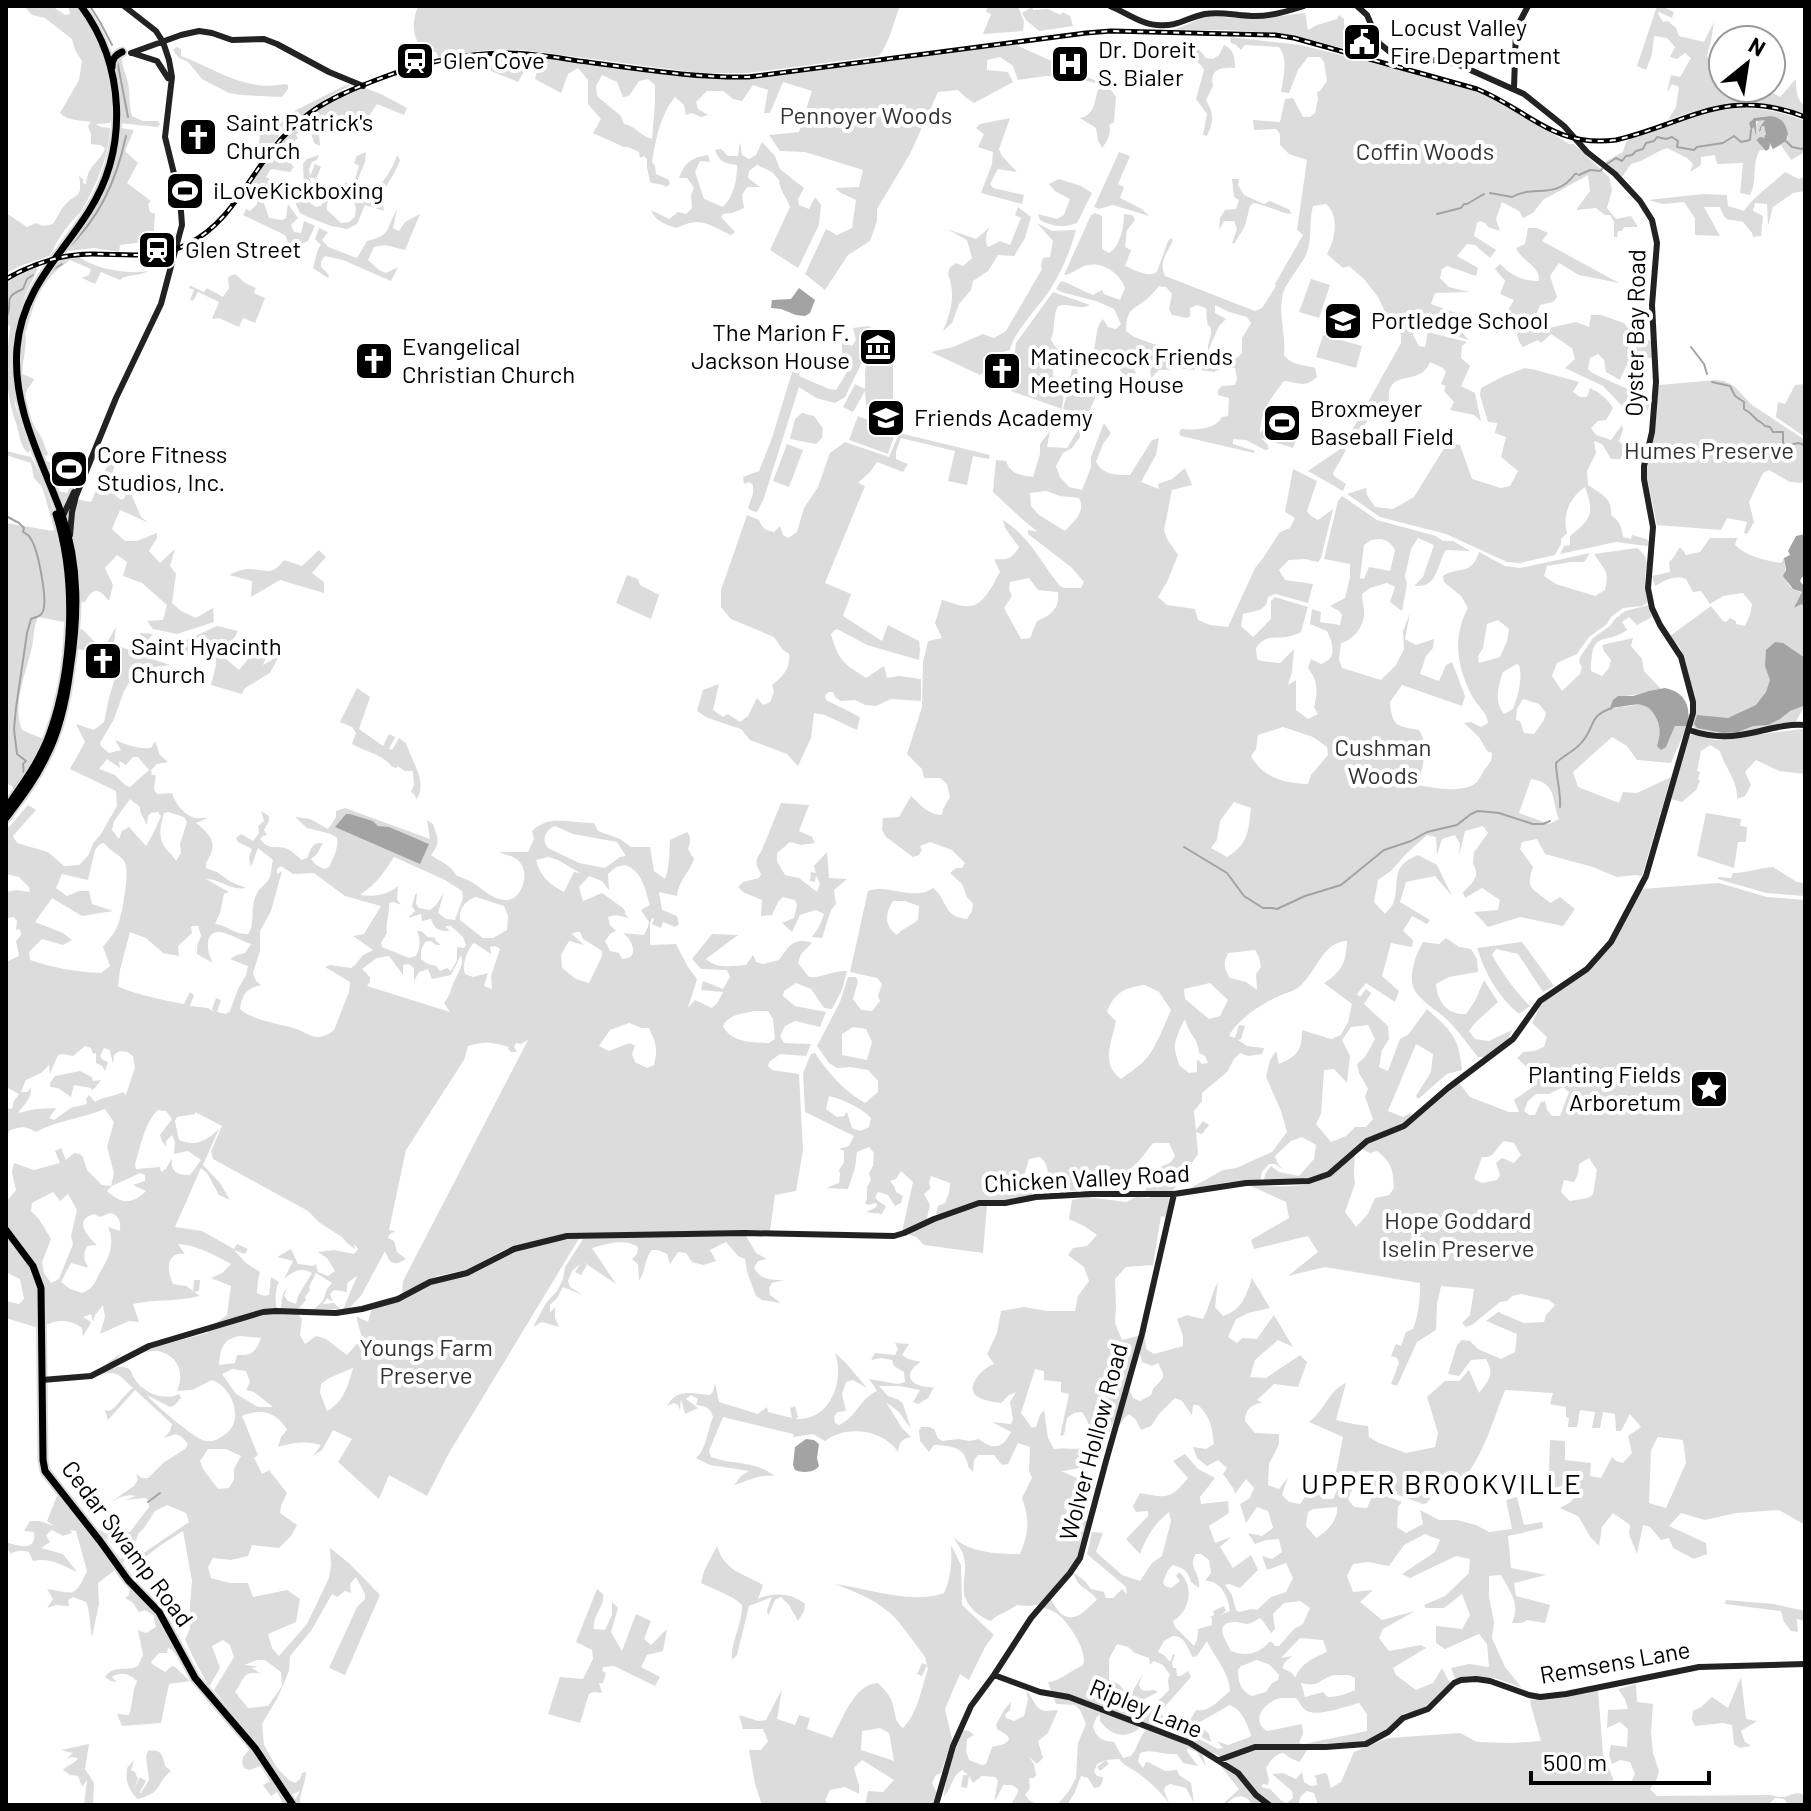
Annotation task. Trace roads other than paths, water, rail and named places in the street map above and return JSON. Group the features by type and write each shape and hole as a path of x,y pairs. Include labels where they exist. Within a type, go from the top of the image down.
{"main road":[{"path":"6,808 31,774 50,734 77,627 75,575 24,416 16,364 19,335 33,291 90,210 105,179 114,148 116,98 111,70 94,26 78,6"},
{"path":"80,485 116,398 161,304 180,228 177,199 161,137 168,90 161,43 124,6"},
{"path":"1112,7 1153,25 1174,25 1208,13 1260,16 1304,6"},
{"name":"Oyster Bay Road","path":"1357,6 1367,15 1379,43 1391,53 1457,64 1524,94 1615,174 1640,201 1654,224 1657,243 1652,299 1656,382 1652,432 1644,466 1653,527 1647,581 1654,612 1677,649 1683,665 1693,706 1692,729"},
{"path":"1514,88 1516,29 1528,6"},
{"path":"111,70 116,56 199,31 232,40 268,40 363,86"},
{"path":"103,49 152,58 167,70"},
{"path":"6,818 45,761 62,716 70,623 67,545 62,517 20,418 14,393 15,334 30,289 87,208 106,163 113,112 103,49"},
{"path":"1514,79 1524,94"},
{"path":"60,527 113,397 146,330 180,228"},
{"path":"67,545 83,470"},
{"path":"50,734 57,718 62,716"},
{"path":"1692,729 1713,736 1733,736 1780,726 1805,725"},
{"name":"Chicken Valley Road","path":"42,1380 91,1376 149,1346 257,1314 276,1311 336,1313 362,1309 398,1299 430,1282 467,1273 514,1249 567,1236 745,1233 894,1236 979,1203 1091,1194 1174,1194 1246,1183 1298,1183 1323,1177 1362,1144 1404,1126 1513,1039 1540,1001 1596,961 1606,950 1646,876 1686,738 1692,729"},
{"name":"Wolver Hollow Road","path":"936,1805 953,1746 976,1699 1026,1625 1080,1558 1142,1334 1174,1194"},
{"name":"Cedar Swamp Road","path":"6,1230 33,1266 39,1280 45,1471 128,1580 159,1612 195,1678 248,1738 293,1805"},
{"path":"42,1370 53,1380"},
{"name":"Remsens Lane","path":"1219,1760 1255,1747 1366,1744 1388,1732 1403,1718 1428,1709 1461,1680 1489,1681 1529,1695 1545,1697 1694,1667 1805,1664"},
{"name":"Ripley Lane","path":"994,1675 1040,1692 1069,1697 1190,1743 1238,1773 1258,1798 1269,1805"}],"waterway":[{"path":"90,6 112,45"},
{"path":"117,60 128,117"},
{"path":"1607,164 1616,158 1622,161 1657,137 1672,137 1678,141 1677,147 1694,150 1723,143 1734,136 1741,142 1750,140 1751,130"},
{"path":"65,251 97,213 117,169 126,136"},
{"path":"1786,141 1792,147 1805,147"},
{"path":"1579,175 1602,169"},
{"path":"1490,193 1512,197 1520,193 1552,190 1577,174"},
{"path":"1437,214 1461,208 1484,194"},
{"path":"52,270 62,264"},
{"path":"6,318 10,298 23,289 27,279 33,275"},
{"path":"1691,347 1704,364 1707,374"},
{"path":"1712,382 1730,386 1735,396 1744,402 1744,409 1773,432 1783,432 1786,446 1805,445"},
{"path":"6,516 19,523 32,541 40,566 44,599 42,613 31,619 27,633 14,729 17,754 26,761 23,764 24,775 14,788"},
{"path":"1560,807 1556,763 1579,745 1599,714 1612,708"},
{"path":"1184,847 1227,873 1244,896 1263,908 1277,909 1341,885 1384,850 1427,832 1457,825 1478,811 1499,813 1533,824 1550,821"},
{"path":"148,1502 160,1493"}],"railway":[{"path":"6,279 36,264 58,258 92,254 153,254 188,244 202,236 225,214 276,145 295,125 326,102 392,74 440,60 473,55 525,54 684,74 748,77 1111,31 1275,35 1477,89 1558,133 1594,141 1616,140 1729,106 1777,108 1805,117"}],"place":[{"name":"Locust Valley Fire Department","path":"1362,42"},
{"name":"Glen Cove","path":"415,61"},
{"name":"Dr. Doreit S. Bialer","path":"1070,64"},
{"name":"Saint Patrick's Church","path":"198,137"},
{"name":"iLoveKickboxing","path":"185,191"},
{"name":"Glen Street","path":"157,250"},
{"name":"Portledge School","path":"1343,321"},
{"name":"The Marion F. Jackson House","path":"878,347"},
{"name":"Evangelical Christian Church","path":"374,361"},
{"name":"Matinecock Friends Meeting House","path":"1002,371"},
{"name":"Friends Academy","path":"886,418"},
{"name":"Broxmeyer Baseball Field","path":"1282,423"},
{"name":"Core Fitness Studios, Inc.","path":"69,469"},
{"name":"Saint Hyacinth Church","path":"103,661"},
{"name":"Planting Fields Arboretum","path":"1709,1089"}],"district":[{"name":"UPPER BROOKVILLE","path":"1442,1484"}],"park label":[{"name":"Pennoyer Woods","path":"866,116"},
{"name":"Coffin Woods","path":"1425,152"},
{"name":"Humes Preserve","path":"1709,451"},
{"name":"Cushman Woods","path":"1383,762"},
{"name":"Hope Goddard Iselin Preserve","path":"1458,1235"},
{"name":"Youngs Farm Preserve","path":"426,1362"}]}
